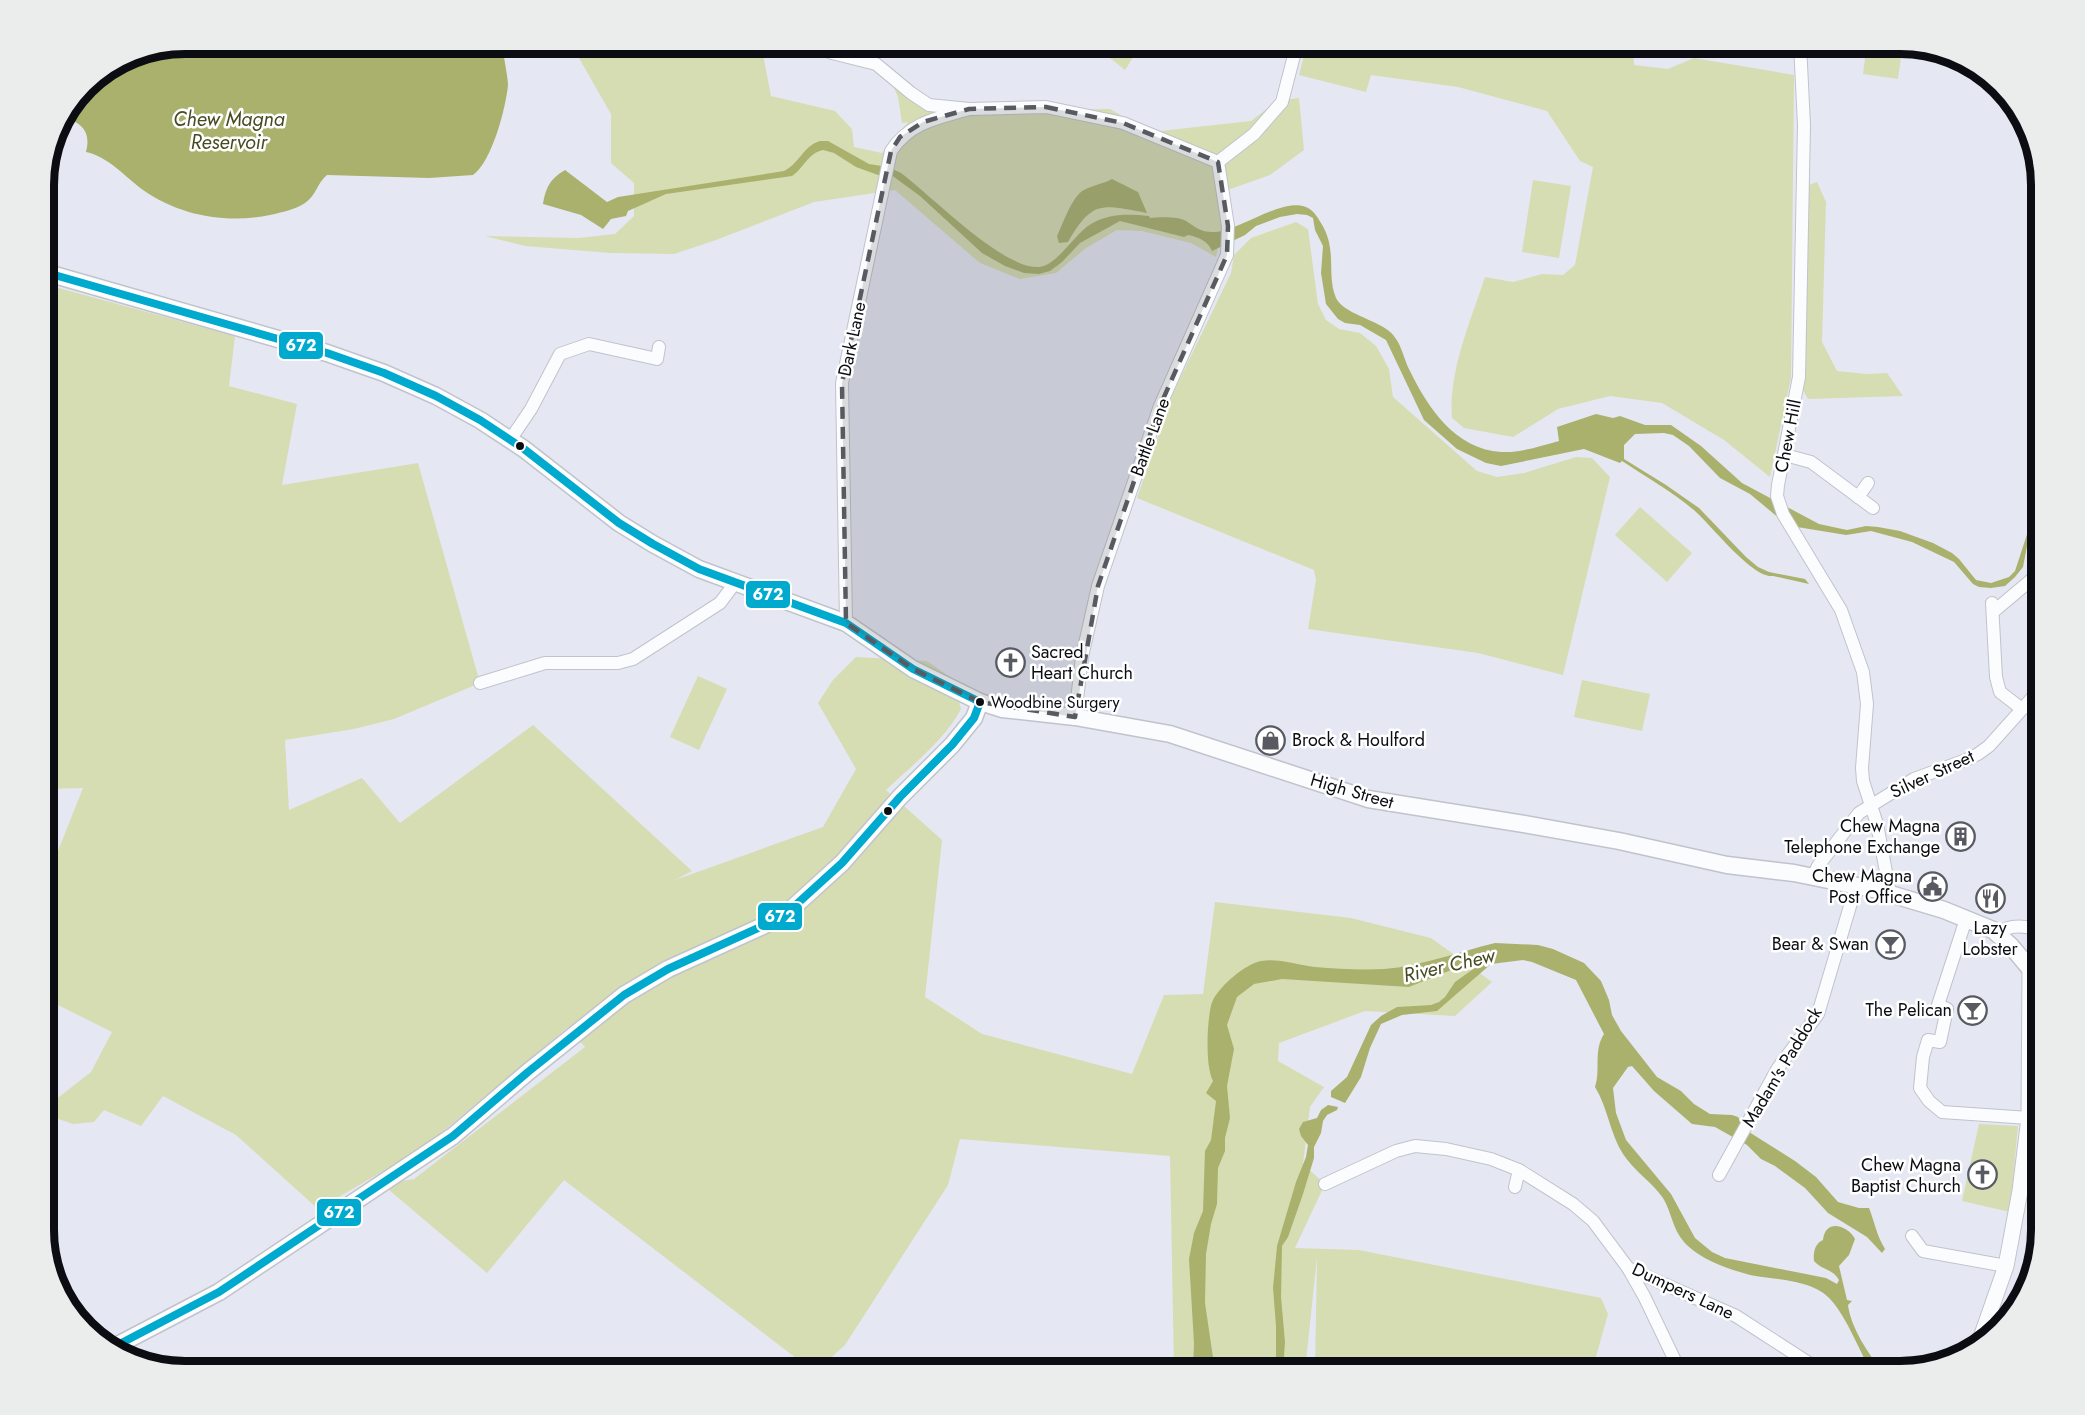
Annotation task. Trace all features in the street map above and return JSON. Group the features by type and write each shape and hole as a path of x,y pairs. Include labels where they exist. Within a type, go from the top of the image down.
{"main road":[{"name":"High Street","path":"54,275 276,338 384,373 436,396 480,420 510,440 636,534 699,569 846,623 913,669 980,702 1002,709 1075,717 1170,734 1368,799 1609,839 1727,865 1814,877 1890,893 1966,919 1998,934"},
{"path":"120,1344 217,1293 453,1136 624,995 668,969 765,925 788,912 842,863 900,797 952,745 974,718 980,702"},
{"path":"1998,934 2030,968"}],"street":[{"path":"836,54 876,63 929,105 969,109 1046,107 1123,123 1218,162 1254,134 1282,102 1294,54"},
{"name":"Chew Hill","path":"1800,54 1804,125 1800,377 1777,496 1783,514 1841,610 1863,672 1867,704 1863,781 1877,824 1890,893"},
{"name":"Dark Lane","path":"846,623 842,383 891,151 900,137 923,122 969,109"},
{"name":"Battle Lane","path":"1075,717 1083,657 1098,586 1160,406 1227,255 1228,226 1218,162"},
{"path":"510,440 531,409 560,354 589,344 657,359"},
{"path":"1785,455 1811,462 1873,508"},
{"path":"1858,496 1869,483"},
{"path":"2022,709 2000,692 1996,677 1992,607 2031,580"},
{"path":"480,683 545,663 618,663 633,658 720,603 735,583"},
{"name":"Silver Street","path":"1814,877 1818,866 1859,813 1914,779 1978,754 1989,746 2031,700"},
{"name":"Madam's Paddock","path":"1719,1175 1778,1068 1818,1014 1856,886"},
{"path":"1966,919 1938,1005 1947,1008 1940,1042 1928,1041 1923,1057 1920,1088 1929,1101 1942,1112 2029,1118"},
{"path":"1998,934 2004,927 2031,929"},
{"path":"1983,1331 2006,1266 2013,1237 2029,1118 2030,968"},
{"name":"Dumpers Lane","path":"1325,1184 1396,1151 1415,1146 1446,1149 1491,1159 1519,1170 1550,1188 1593,1221 1628,1268 1736,1316 1806,1361"},
{"path":"1515,1188 1519,1170"},
{"path":"1912,1236 1923,1251 2006,1266"},
{"path":"1628,1268 1675,1361"}],"highlighted area":[{"path":"1046,107 1123,123 1218,162 1228,226 1227,255 1160,406 1098,586 1075,717 980,702 913,669 846,623 842,383 891,151 900,137 923,122 969,109"}],"shaded area":[{"path":"577,54 763,54 771,96 835,111 852,129 854,147 882,153 908,122 902,123 898,97 891,81 949,111 1110,109 1151,132 1251,121 1277,101 1299,98 1304,150 1270,175 1225,191 1224,224 1216,257 1191,243 1142,231 1117,230 1086,248 1056,273 1020,279 980,263 895,190 814,202 674,254 610,253 525,246 485,236 579,238 615,234 634,216 634,183 611,163 611,114"},
{"path":"1105,54 1135,54 1125,70"},
{"path":"1304,54 1633,54 1634,65 1668,69 1694,58 1794,75 1791,378 1770,477 1724,440 1662,403 1610,396 1558,409 1513,437 1464,428 1452,418 1457,365 1485,277 1513,282 1542,274 1563,275 1575,265 1593,167 1580,161 1547,111 1458,87 1371,75 1366,92 1299,75"},
{"path":"1866,54 1902,54 1898,79 1863,74"},
{"path":"1533,180 1571,186 1559,258 1522,252"},
{"path":"1817,182 1826,202 1822,342 1837,371 1887,373 1903,396 1808,399 1803,390 1809,185"},
{"path":"1296,222 1308,229 1318,304 1326,320 1339,329 1360,333 1376,346 1389,369 1393,397 1477,471 1497,477 1524,473 1576,457 1592,458 1610,477 1563,675 1478,653 1308,629 1316,580 1314,570 1137,498 1173,393 1231,273 1234,255 1251,238"},
{"path":"54,287 235,336 229,386 297,404 282,485 418,463 480,683 394,719 354,729 285,740 289,810 362,778 400,823 533,725 692,871 675,880 823,827 856,769 818,703 833,680 856,657 927,661 953,679 961,709 946,732 886,790 942,840 925,997 982,1034 1132,1074 1164,995 1203,994 1215,902 1351,918 1431,938 1492,982 1455,1016 1365,1011 1279,1043 1278,1061 1324,1087 1310,1107 1303,1164 1325,1184 1295,1248 1359,1250 1601,1298 1608,1314 1595,1361 1315,1361 1317,1257 1306,1361 1174,1361 1170,1156 960,1139 948,1185 845,1345 827,1361 800,1361 564,1180 487,1273 382,1184 414,1179 585,1047 567,1028 423,1148 318,1209 236,1135 163,1096 141,1126 104,1110 94,1122 73,1124 54,1117 54,1095 59,1097 91,1072 112,1032 54,1003 54,861 83,788 54,789"},
{"path":"1640,507 1692,553 1667,582 1615,535"},
{"path":"698,676 727,689 699,750 670,737"},
{"path":"1582,680 1650,694 1642,731 1574,717"},
{"path":"1979,1124 2018,1126 2010,1212 1962,1201"}],"water":[{"name":"Chew Magna Reservoir","path":"501,54 504,57 508,82 501,120 492,147 480,168 473,175 429,178 327,175 309,200 301,205 254,218 204,216 157,199 102,158 86,152 86,134 76,122 71,120 86,99 112,76 151,58 168,55"},
{"path":"828,141 869,164 888,167 901,173 987,244 1024,264 1039,267 1052,261 1085,228 1098,220 1112,216 1178,218 1202,231 1215,232 1236,226 1273,210 1296,205 1306,207 1316,216 1326,233 1331,252 1332,280 1336,298 1345,308 1383,327 1393,335 1425,399 1445,424 1470,443 1501,452 1530,449 1559,441 1557,427 1596,414 1613,418 1620,416 1645,425 1671,425 1701,446 1742,483 1819,524 1847,530 1866,526 1900,531 1933,543 1952,553 1976,580 1991,583 2009,577 2015,571 2031,522 2031,537 2028,541 2023,567 2005,586 1979,587 1973,584 1954,562 1912,542 1871,531 1846,535 1797,527 1780,519 1750,494 1720,478 1689,446 1673,435 1635,434 1624,445 1624,459 1699,508 1758,567 1769,572 1805,579 1809,584 1765,575 1732,550 1687,504 1622,461 1620,463 1584,449 1501,466 1486,463 1457,449 1424,420 1386,340 1360,325 1345,323 1338,319 1326,304 1321,273 1323,246 1315,230 1313,218 1307,215 1280,217 1256,226 1245,235 1212,251 1205,242 1195,237 1188,235 1184,237 1120,221 1080,243 1050,271 1039,274 1024,273 1005,266 982,253 920,196 890,174 878,175 856,167 834,153 823,150 810,157 792,176 666,194 628,211 626,216 611,219 603,229 581,215 543,204 550,184 565,170 607,202 618,197 784,171 814,143"},
{"path":"1112,179 1138,192 1147,213 1119,208 1100,208 1085,218 1068,242 1059,243 1057,236 1068,211 1080,193"},
{"name":"River Chew","path":"1495,943 1538,945 1584,963 1601,981 1612,1015 1621,1031 1657,1077 1681,1091 1694,1104 1710,1114 1738,1117 1749,1132 1816,1177 1838,1202 1859,1208 1869,1208 1885,1249 1882,1253 1867,1237 1828,1213 1805,1188 1775,1166 1761,1159 1747,1145 1715,1127 1692,1124 1654,1091 1632,1066 1628,1067 1613,1088 1616,1113 1626,1140 1671,1194 1695,1238 1712,1252 1725,1258 1826,1278 1837,1284 1839,1280 1837,1276 1814,1261 1815,1249 1832,1226 1842,1227 1852,1234 1855,1239 1849,1255 1839,1266 1847,1300 1852,1301 1848,1305 1856,1331 1875,1361 1866,1361 1842,1316 1823,1293 1804,1284 1750,1275 1725,1267 1701,1256 1688,1246 1676,1229 1663,1198 1627,1160 1615,1138 1595,1087 1599,1047 1604,1034 1576,980 1523,960 1491,964 1437,1011 1402,1015 1381,1024 1370,1048 1361,1077 1345,1103 1331,1097 1331,1091 1347,1077 1371,1025 1397,1007 1431,1005 1439,1002 1455,982 1476,967 1461,966 1409,987 1282,979 1254,984 1237,997 1227,1025 1234,1049 1227,1086 1230,1118 1225,1138 1225,1151 1218,1168 1217,1204 1206,1254 1205,1303 1214,1361 1193,1361 1189,1259 1194,1233 1203,1211 1205,1151 1211,1140 1216,1101 1206,1093 1213,1081 1208,1059 1208,1033 1211,1007 1216,994 1241,971 1261,961 1358,969 1384,969 1426,962"},
{"path":"1328,1105 1338,1107 1323,1121 1321,1133 1314,1147 1314,1158 1303,1194 1288,1237 1282,1246 1281,1297 1285,1342 1284,1361 1276,1361 1273,1288 1277,1246 1306,1157 1308,1145 1299,1129 1303,1122 1317,1118 1321,1110"}],"transit line":[{"name":"672","path":"54,275 327,353 384,373 436,396 480,420 524,449 619,523 653,544 699,569 846,623 913,669 980,702 974,718 952,745 900,797 842,863 788,912 765,925 668,969 624,995 453,1136 219,1292 120,1344"}],"place":[{"name":"Sacred Heart Church","path":"1010,662"},
{"name":"Woodbine Surgery","path":"980,702"},
{"name":"Brock & Houlford","path":"1271,740"},
{"name":"Chew Magna Telephone Exchange","path":"1961,836"},
{"name":"Chew Magna Post Office","path":"1933,886"},
{"name":"Lazy Lobster","path":"1990,899"},
{"name":"Bear & Swan","path":"1890,944"},
{"name":"The Pelican","path":"1973,1010"},
{"name":"Chew Magna Baptist Church","path":"1982,1175"}]}
